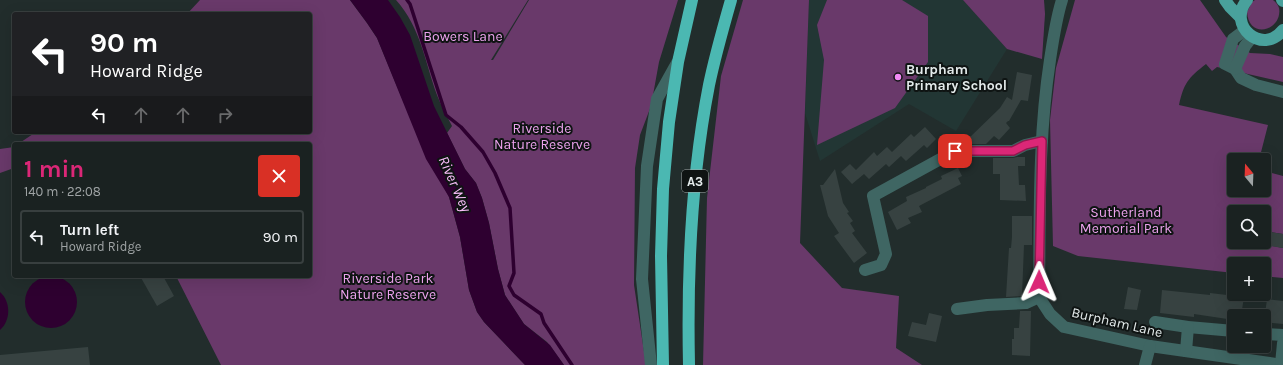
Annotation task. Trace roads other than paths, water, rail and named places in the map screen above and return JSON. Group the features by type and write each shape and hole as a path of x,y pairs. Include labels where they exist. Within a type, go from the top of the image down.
{"highway":[{"name":"A3","path":"664,365 662,256 663,188 669,122 678,62 692,0"},
{"name":"A3","path":"690,365 689,283 695,180 709,84 731,0"}],"main road":[{"path":"1225,0 1230,8 1240,17 1249,33 1259,39 1267,40 1280,36"},
{"path":"1240,17 1241,10 1247,0"}],"street":[{"path":"957,309 987,305 1026,303 1039,297 1042,141 1045,95 1054,35 1062,0"},
{"path":"1249,33 1245,46 1230,66 1241,78 1256,85 1283,92"},
{"path":"651,365 642,279 647,166 657,99 678,62"},
{"path":"865,270 881,264 886,254 873,196 955,151 1013,151 1025,145 1042,141"},
{"name":"Burpham Lane","path":"1039,297 1050,314 1064,327 1150,346 1254,363 1282,365"},
{"path":"1155,322 1227,330"},
{"path":"1186,351 1188,327"},
{"path":"1271,334 1283,335"},
{"path":"1282,365 1283,343"},
{"path":"1145,365 1150,346"}],"water":[{"name":"River Wey","path":"350,0 388,0 400,17 410,35 434,106 465,169 476,183 482,198 505,295 524,324 550,345 564,365 525,365 484,322 477,312 469,290 460,237 449,197 426,159 377,38"},
{"path":"41,278 61,278 66,280 73,287 77,297 77,307 73,317 66,324 56,328 46,328 36,324 29,317 25,307 25,297 29,287 36,280"},
{"path":"0,292 4,296 8,306 8,316 4,326 0,330"}],"waterway":[{"path":"407,0 410,4 446,115 461,127 483,152 495,173 510,208 514,273 509,286 514,295 541,314 544,323 572,365"}],"place":[{"name":"Burpham Primary School","path":"898,77"}],"park label":[{"name":"Bowers Lane","path":"463,36"},
{"name":"Riverside Nature Reserve","path":"542,136"},
{"name":"Sutherland Memorial Park","path":"1126,220"},
{"name":"Riverside Park Nature Reserve","path":"388,286"}]}
